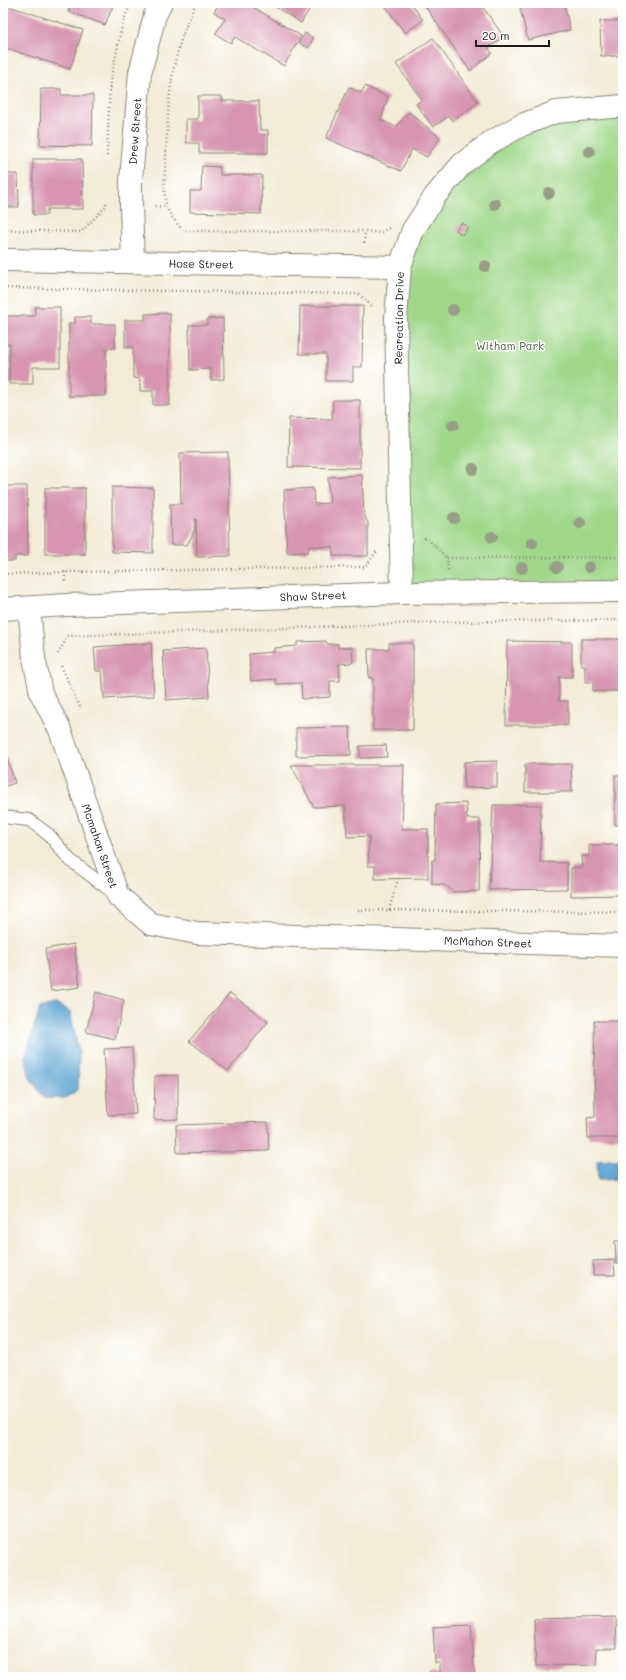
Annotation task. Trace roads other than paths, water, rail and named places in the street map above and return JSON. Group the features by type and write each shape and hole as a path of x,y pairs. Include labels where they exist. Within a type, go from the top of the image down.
{"street":[{"name":"Drew Street","path":"133,262 131,180 139,77 155,14 161,3"},
{"name":"Recreation Drive","path":"402,593 396,318 400,267 413,230 435,196 462,164 491,142 522,125 556,112 622,106"},
{"name":"Hose Street","path":"3,260 400,267"},
{"name":"Shaw Street","path":"3,609 81,604 402,593 623,591"},
{"name":"Mcmahon Street","path":"29,608 34,658 41,693 60,730 118,896 151,924 197,933 352,938"},
{"name":"McMahon Street","path":"352,938 623,946"}],"lane":[{"path":"3,817 29,820 49,835 70,860 118,896"}],"water":[{"path":"55,1004 70,1011 79,1053 78,1090 65,1098 44,1098 30,1078 25,1057 40,1008"},
{"path":"623,1159 623,1179 598,1180 597,1161"}],"park label":[{"name":"Witham Park","path":"510,346"}]}
